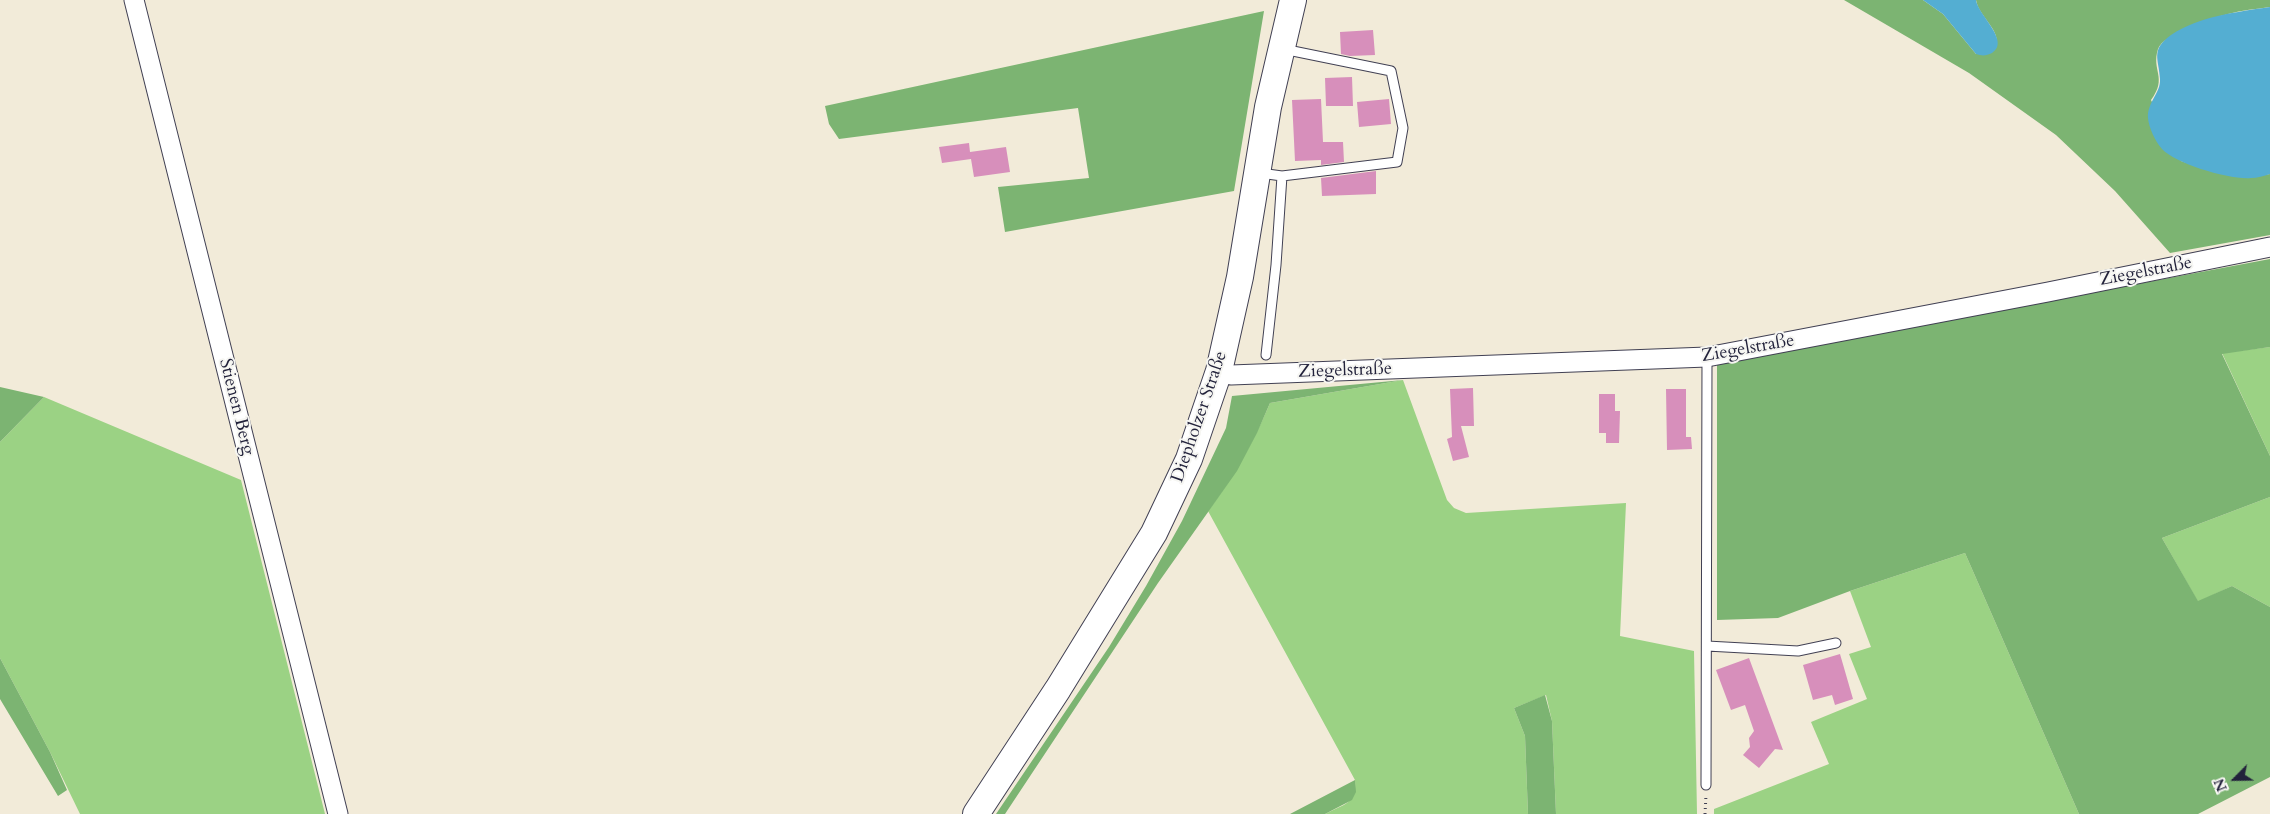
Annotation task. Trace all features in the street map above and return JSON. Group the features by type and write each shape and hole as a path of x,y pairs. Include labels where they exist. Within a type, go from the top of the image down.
{"main road":[{"name":"Diepholzer Straße","path":"976,814 1058,689 1154,534 1189,458 1219,371 1240,277 1270,174 1268,107 1280,48 1293,0"}],"street":[{"name":"Stienen Berg","path":"134,0 338,814"},
{"name":"Ziegelstraße","path":"1219,371 1231,375 1707,358 2270,247"}],"lane":[{"path":"1266,355 1276,265 1270,174 1397,162 1403,128 1391,71 1280,48"},
{"path":"1706,785 1707,358"},
{"path":"1707,646 1798,651 1836,643"}],"path":[{"path":"1705,814 1706,785"}],"green space":[{"path":"1844,0 1923,0 1943,14 1976,54 1992,52 1997,39 1978,7 1976,0 2270,0 2270,7 2211,19 2178,32 2162,43 2156,57 2159,80 2156,92 2151,100 2181,161 2214,172 2235,176 2270,174 2270,235 2170,253 2115,191 2056,135 1969,73"},
{"path":"1264,11 1234,191 1005,232 998,187 1089,178 1078,108 839,139 829,124 825,106"},
{"path":"2270,259 2270,347 2222,354 2270,456 2270,497 2162,538 2198,601 2232,586 2270,607 2270,777 2198,814 2079,814 1965,553 1850,591 1778,618 1717,620 1717,363"},
{"path":"2270,347 2270,456 2222,353"},
{"path":"1403,380 1447,500 1454,508 1466,513 1626,503 1620,636 1694,651 1697,814 1556,814 1552,721 1546,695 1514,708 1525,736 1528,814 1325,814 1351,799 1354,794 1355,780 1208,511 1242,459 1270,403"},
{"path":"1403,380 1270,403 1237,471 1158,583 1005,814 996,814 1109,647 1146,586 1182,521 1226,428 1232,396"},
{"path":"0,387 44,397 0,442"},
{"path":"44,397 241,480 325,814 80,814 50,752 0,658 0,442"},
{"path":"2270,497 2270,607 2232,586 2198,602 2162,538"},
{"path":"1965,553 2079,814 1714,814 1714,809 1829,764 1811,722 1867,699 1849,654 1871,647 1850,591"},
{"path":"0,658 50,752 67,790 58,796 0,699"},
{"path":"1545,695 1552,721 1556,814 1528,814 1525,736 1514,708"},
{"path":"1355,780 1356,792 1352,800 1325,814 1290,814"}],"water":[{"path":"1923,0 1976,0 1996,35 1997,48 1988,55 1976,54 1943,14"},
{"path":"2270,7 2270,174 2253,178 2242,178 2217,174 2169,155 2162,149 2155,138 2148,118 2148,112 2160,84 2157,55 2160,45 2171,35 2194,23 2219,16"}],"building":[{"path":"1373,30 1375,55 1350,56 1341,54 1340,32"},
{"path":"1352,77 1353,106 1326,106 1325,78"},
{"path":"1321,99 1323,142 1343,142 1344,162 1321,165 1321,160 1295,161 1292,100"},
{"path":"1389,99 1391,124 1359,127 1357,102"},
{"path":"969,143 970,152 1006,147 1010,172 974,177 971,159 942,163 939,147"},
{"path":"1376,171 1376,194 1322,196 1321,178"},
{"path":"1473,388 1474,426 1461,426 1469,457 1453,461 1447,439 1452,437 1450,389"},
{"path":"1666,389 1686,389 1686,437 1691,437 1692,449 1667,450"},
{"path":"1599,394 1615,394 1615,411 1620,411 1619,443 1606,443 1606,433 1599,433"},
{"path":"1840,654 1853,699 1835,705 1832,695 1813,700 1803,665"},
{"path":"1749,658 1783,750 1775,749 1759,768 1743,755 1750,747 1749,738 1754,731 1745,705 1731,710 1716,670"}]}
